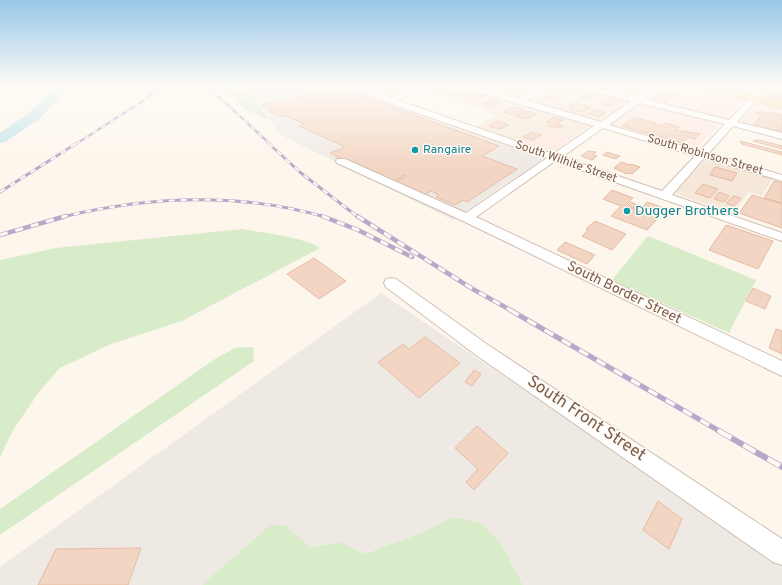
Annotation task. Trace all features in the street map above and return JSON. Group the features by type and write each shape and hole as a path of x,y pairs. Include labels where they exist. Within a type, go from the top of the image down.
{"street":[{"name":"South Wilhite Street","path":"428,113 782,237"},
{"name":"South Robinson Street","path":"561,113 782,178"},
{"path":"467,218 618,113"},
{"path":"691,113 782,136"},
{"path":"664,196 739,113"},
{"name":"South Border Street","path":"341,161 467,218 782,369"},
{"name":"South Front Street","path":"391,283 482,350 782,553"}],"shaded area":[{"name":"Rangaire","path":"264,113 420,113 542,157 543,159 453,220 281,135"},
{"path":"491,113 552,113 591,125 572,139 550,132 529,144 476,126 496,115"},
{"path":"570,113 612,113 600,122"},
{"path":"625,113 681,113 721,124 695,149 609,125"},
{"path":"699,113 730,113 724,119"},
{"path":"748,113 782,113 782,134 739,123"},
{"path":"550,131 572,139 552,152 529,144"},
{"path":"706,159 773,178 762,196 749,192 733,214 679,195 676,192"},
{"path":"381,293 782,565 782,585 523,585 500,542 481,523 453,517 416,535 365,554 340,542 310,548 286,525 270,525 202,585 0,585 0,567"}],"green space":[{"path":"254,113 264,113 268,118 265,119"},
{"path":"242,229 294,238 313,244 320,248 182,321 111,344 60,368 39,392 13,430 0,457 0,260 56,248"},
{"path":"648,236 756,280 729,333 612,280"},
{"path":"253,347 254,361 0,535 0,509 215,359 235,348"},
{"path":"453,517 481,523 500,542 523,585 202,585 270,525 286,525 310,548 340,542 365,554 416,535"}],"building":[{"name":"Rangaire","path":"273,113 409,113 499,146 482,156 517,169 467,202 463,200 455,205 436,197 439,195 431,191 423,196 393,183 407,176 405,175 390,183 330,153 345,147 299,126 305,124 286,116 282,117"},
{"path":"522,113 536,114 526,119 516,116"},
{"path":"590,113 605,113 599,117"},
{"path":"757,113 782,115 782,132 753,125 761,116"},
{"path":"554,117 563,120 557,124 563,126 560,128 548,126 551,123 546,122"},
{"path":"633,118 654,122 653,123 662,126 665,123 679,127 676,130 700,134 695,139 688,137 682,143 622,126"},
{"path":"498,121 509,125 500,129 489,126"},
{"path":"532,132 541,135 532,140 523,137"},
{"path":"759,140 782,146 782,149 753,141"},
{"path":"740,141 782,152 782,155 742,144"},
{"path":"588,151 596,152 593,155 597,156 592,160 581,156"},
{"path":"607,152 620,156 616,159 603,155"},
{"path":"621,162 640,167 632,174 627,174 614,168"},
{"path":"715,167 737,173 732,181 710,175"},
{"path":"774,181 782,183 782,203 764,198"},
{"path":"703,184 718,189 710,198 695,193"},
{"name":"Dugger Brothers","path":"612,190 633,198 625,206 658,218 647,230 611,216 621,206 603,199"},
{"path":"719,192 729,196 724,202 714,199"},
{"path":"752,195 782,204 782,228 739,213"},
{"path":"734,196 741,198 734,206 726,203"},
{"path":"631,202 640,206 637,209 627,206"},
{"path":"647,202 666,209 661,214 643,207"},
{"path":"595,221 626,234 612,250 582,236 588,230 586,229"},
{"path":"726,225 773,241 758,269 709,250"},
{"path":"565,242 595,255 587,264 557,250"},
{"path":"314,258 346,281 319,299 287,274"},
{"path":"753,288 771,296 765,309 746,301"},
{"path":"776,329 782,331 782,354 769,348"},
{"path":"425,337 460,363 419,398 378,362 403,344 409,349"},
{"path":"474,370 481,374 472,386 465,382"},
{"path":"477,426 508,453 474,490 466,482 478,469 455,448"},
{"path":"658,501 682,519 669,549 643,530"},
{"path":"141,548 128,585 38,585 56,549"}],"waterway":[{"path":"0,139 37,113"}],"railway":[{"path":"76,144 124,113"},
{"path":"237,113 270,144"},
{"path":"0,192 77,143"},
{"path":"268,143 301,173 358,217"},
{"path":"64,217 95,210 161,201 226,200 292,209 324,217"},
{"path":"357,216 471,288 512,311"},
{"path":"0,235 64,217"},
{"path":"324,217 358,230 412,257"},
{"path":"510,310 721,432"},
{"path":"719,431 782,467"}],"place":[{"name":"Rangaire","path":"415,150"},
{"name":"Dugger Brothers","path":"627,211"}]}
